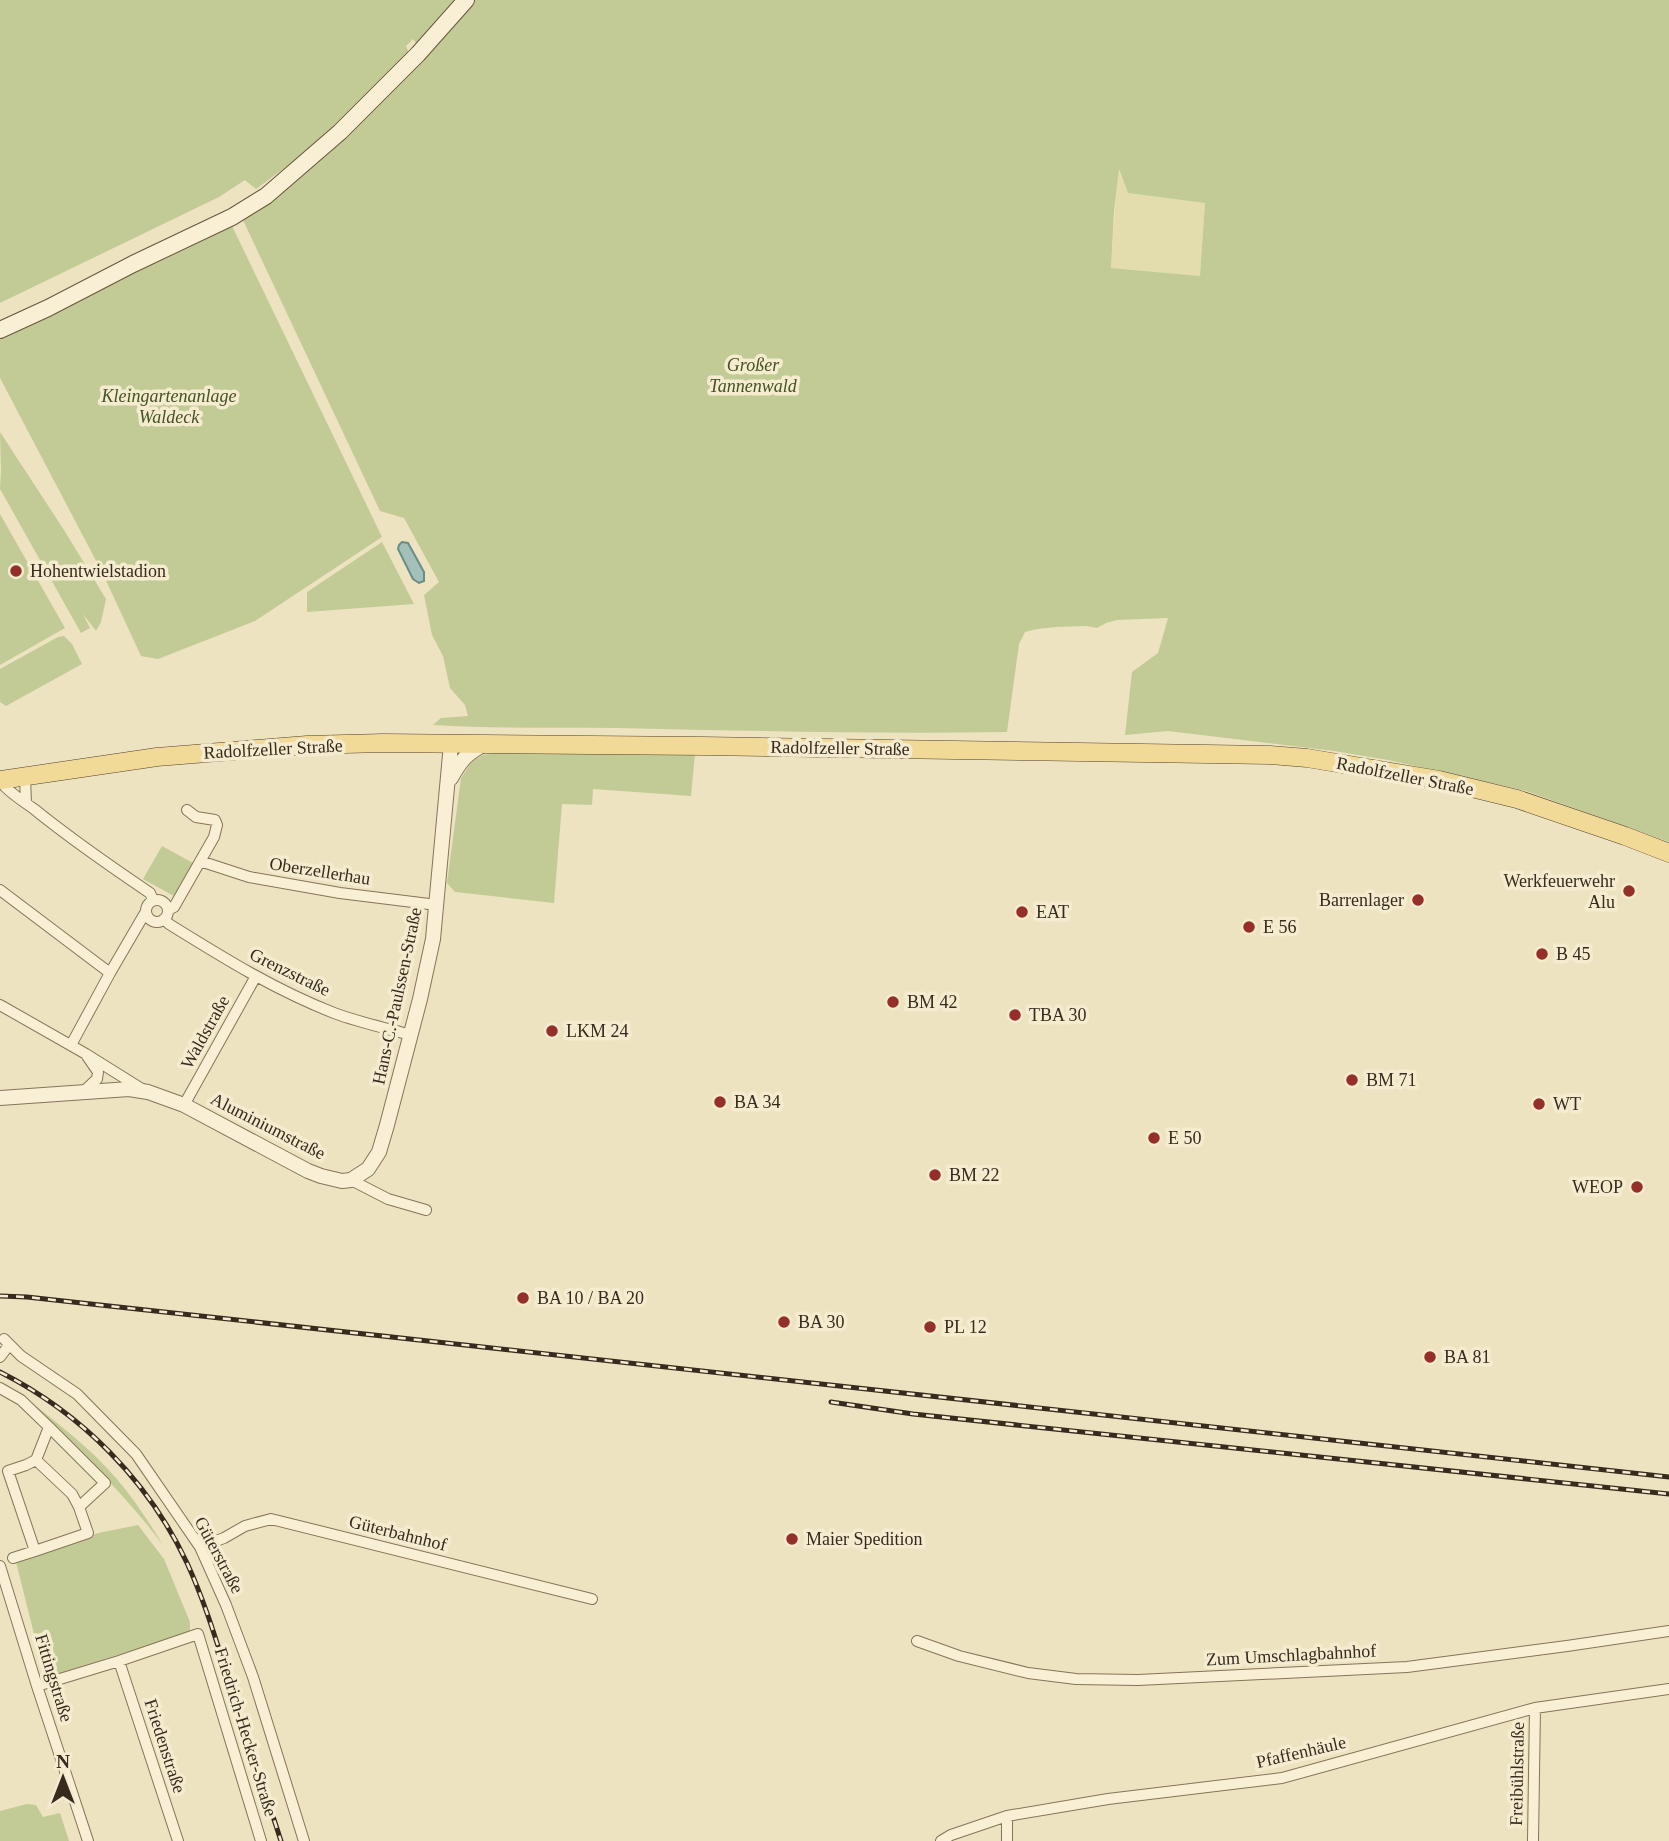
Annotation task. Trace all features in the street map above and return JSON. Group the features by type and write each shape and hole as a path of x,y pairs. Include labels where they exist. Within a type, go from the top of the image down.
{"main road":[{"path":"0,330 232,217 266,196 340,132 418,54 466,0"},
{"name":"Radolfzeller Straße","path":"0,781 156,757 328,745 485,744 1270,755 1438,780 1517,799 1669,853"}],"street":[{"name":"Hans-C.-Paulssen-Straße","path":"351,1180 369,1169 379,1152 426,972 437,905 451,744"},
{"path":"449,783 461,760 485,744"},
{"path":"25,777 26,803"},
{"path":"0,781 8,791 99,859 150,893 153,900"},
{"path":"145,913 148,918 159,922 174,907 214,837 217,825 215,820 196,817 187,810"},
{"name":"Oberzellerhau","path":"200,861 260,879 340,894 437,905"},
{"path":"4,893 110,973"},
{"path":"71,1045 146,907 153,900 159,900 165,903 166,914"},
{"name":"Grenzstraße","path":"166,914 169,924 256,976 335,1014 411,1035"},
{"name":"Waldstraße","path":"184,1105 256,976"},
{"name":"Aluminiumstraße","path":"0,1004 148,1093"},
{"path":"82,1093 97,1079 98,1072 86,1054"},
{"name":"Aluminiumstraße","path":"86,1054 108,1068 129,1089 184,1105 308,1171 334,1180 351,1180"},
{"path":"0,1098 129,1089"},
{"path":"351,1180 388,1199 426,1210"},
{"name":"Güterstraße","path":"0,1357 7,1342 21,1356 77,1394 136,1454 200,1547 253,1676 304,1841"},
{"path":"0,1388 21,1400 105,1483 79,1507"},
{"path":"35,1551 8,1471 36,1460 49,1427"},
{"path":"13,1558 88,1533 72,1494 36,1460"},
{"name":"Güterbahnhof","path":"200,1547 246,1526 271,1519 592,1600"},
{"name":"Fittingstraße","path":"0,1566 88,1841"},
{"name":"Zum Umschlagbahnhof","path":"917,1641 959,1656 1028,1673 1076,1679 1138,1680 1407,1667 1669,1631"},
{"name":"Friedrich-Hecker-Straße","path":"119,1661 198,1634 261,1841"},
{"path":"37,1686 119,1661"},
{"name":"Friedenstraße","path":"119,1661 178,1841"},
{"name":"Pfaffenhäule","path":"941,1841 1007,1816 1108,1799 1282,1777 1535,1708 1669,1689"},
{"name":"Freibühlstraße","path":"1533,1841 1535,1708"},
{"path":"1007,1816 1007,1841"}],"shaded area":[{"path":"1118,168 1128,193 1205,203 1200,276 1111,268"}],"green space":[{"path":"0,0 458,0 418,46 413,39 406,46 410,55 310,149 256,189 245,180 219,197 0,303"},
{"name":"Großer Tannenwald","path":"473,0 1669,0 1669,842 1523,790 1388,760 1168,731 1125,735 1132,672 1158,653 1168,618 1117,620 1097,628 1056,627 1025,632 1019,644 1007,732 813,732 433,725 441,718 468,716 465,705 450,688 443,656 432,635 424,595 439,582 404,518 380,511 242,218 318,163 417,62","holes":["1119,169 1128,193 1205,203 1200,276 1111,268"]},
{"name":"Kleingartenanlage Waldeck","path":"232,226 382,537 255,621 158,659 141,656 102,572 0,378 0,336"},
{"path":"0,432 106,599 96,631 83,614 90,628 81,633 0,489"},
{"name":"Hohentwielstadion","path":"0,514 65,628 0,665"},
{"path":"382,542 414,604 307,612 307,592"},
{"path":"64,636 72,644 82,664 6,706 0,702 0,669"},
{"path":"504,751 695,754 691,796 593,789 592,805 562,804 554,903 455,892 447,883 461,778 471,762 483,755"},
{"path":"162,846 193,863 174,896 143,879"},
{"path":"31,1402 106,1467 135,1502 163,1545 116,1489"},
{"path":"138,1525 164,1559 190,1622 190,1632 45,1678 36,1651 16,1562 98,1533"},
{"path":"27,1804 36,1805 43,1817 60,1813 69,1841 0,1841 0,1811"}],"water":[{"path":"402,542 408,543 424,572 424,581 419,583 413,579 398,549"}],"railway":[{"path":"0,1296 1669,1477"},
{"path":"0,1372 58,1407 109,1452 153,1504 171,1533 187,1563 205,1608 281,1841"},
{"path":"831,1402 913,1414 1669,1494"}],"place":[{"name":"Hohentwielstadion","path":"16,571"},
{"name":"Werkfeuerwehr Alu","path":"1629,891"},
{"name":"Barrenlager","path":"1418,900"},
{"name":"EAT","path":"1022,912"},
{"name":"E 56","path":"1249,927"},
{"name":"B 45","path":"1542,954"},
{"name":"BM 42","path":"893,1002"},
{"name":"TBA 30","path":"1015,1015"},
{"name":"LKM 24","path":"552,1031"},
{"name":"BM 71","path":"1352,1080"},
{"name":"BA 34","path":"720,1102"},
{"name":"WT","path":"1539,1104"},
{"name":"E 50","path":"1154,1138"},
{"name":"BM 22","path":"935,1175"},
{"name":"WEOP","path":"1637,1187"},
{"name":"BA 10 / BA 20","path":"523,1298"},
{"name":"BA 30","path":"784,1322"},
{"name":"PL 12","path":"930,1327"},
{"name":"BA 81","path":"1430,1357"},
{"name":"Maier Spedition","path":"792,1539"}]}
